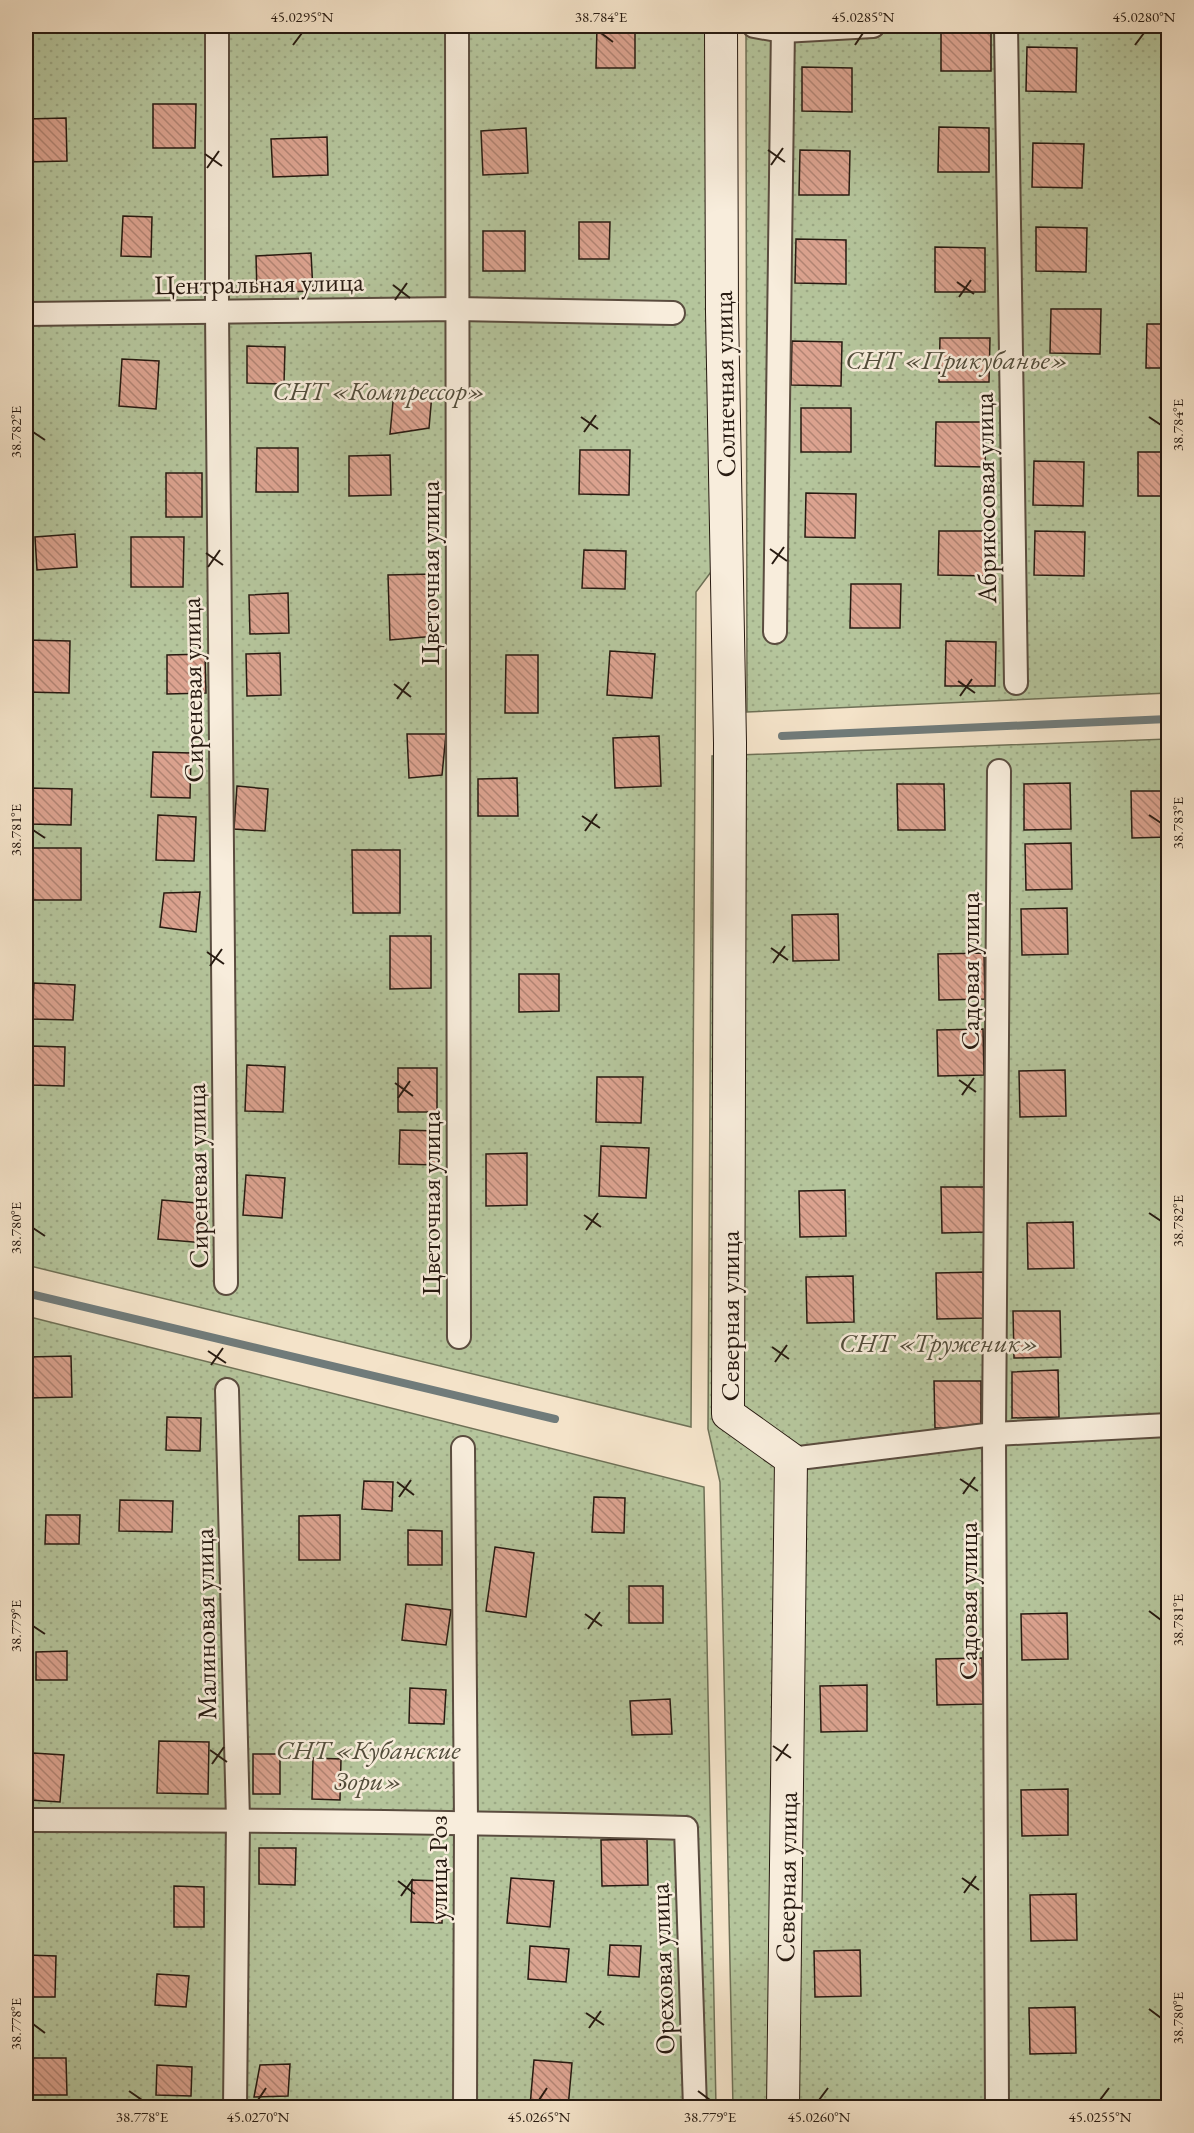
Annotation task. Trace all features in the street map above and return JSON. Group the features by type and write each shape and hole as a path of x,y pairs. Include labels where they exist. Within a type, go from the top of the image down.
{"street":[{"name":"Сиреневая улица","path":"217,26 217,312 226,1283"},
{"name":"Цветочная улица","path":"457,26 459,1337"},
{"name":"Солнечная улица","path":"721,26 722,324 730,743"},
{"path":"754,26 783,28 873,26"},
{"name":"Абрикосовая улица","path":"1006,26 1016,683"},
{"path":"775,632 783,28"},
{"name":"Центральная улица","path":"26,314 457,309 673,313"},
{"name":"Северная улица","path":"730,743 728,1414 791,1459 783,2108"},
{"name":"Садовая улица","path":"997,2108 994,1434 999,771"},
{"name":"Малиновая улица","path":"227,1390 238,1820 235,2108"},
{"path":"791,1459 994,1434 1168,1425"},
{"name":"улица Роз","path":"463,1448 466,1822 465,2108"},
{"path":"26,1820 466,1822"},
{"name":"Ореховая улица","path":"466,1822 686,1828 695,2108"}],"green space":[{"name":"СНТ «Компрессор»","path":"26,26 734,26 734,541 696,592 691,1427 26,1265"},
{"name":"СНТ «Прикубанье»","path":"746,26 1168,26 1168,693 747,712"},
{"name":"СНТ «Труженик»","path":"1168,739 1168,2107 733,2107 720,1482 708,1429 712,756"},
{"name":"СНТ «Кубанские Зори»","path":"26,1316 704,1487 716,2107 26,2107"}],"building":[{"path":"597,26 635,26 635,68 596,68"},
{"path":"941,26 991,27 991,71 941,71"},
{"path":"1027,47 1077,48 1076,92 1026,91"},
{"path":"802,67 852,68 852,112 802,111"},
{"path":"153,104 196,104 195,148 153,148"},
{"path":"66,118 67,161 26,162 26,119"},
{"path":"939,127 989,128 989,172 938,172"},
{"path":"526,128 528,173 483,175 481,131"},
{"path":"327,137 328,175 273,177 271,139"},
{"path":"1033,143 1084,144 1082,188 1032,187"},
{"path":"800,150 850,151 849,195 799,195"},
{"path":"123,216 152,217 151,257 121,256"},
{"path":"579,222 610,222 609,259 579,259"},
{"path":"1036,227 1087,228 1086,272 1036,271"},
{"path":"483,231 525,231 525,271 483,271"},
{"path":"796,239 846,240 846,284 795,283"},
{"path":"935,247 985,248 985,292 935,292"},
{"path":"311,253 313,291 257,293 256,256"},
{"path":"1051,309 1101,309 1100,354 1050,353"},
{"path":"1147,324 1168,324 1168,368 1146,368"},
{"path":"940,338 990,338 989,382 939,382"},
{"path":"792,341 842,342 841,386 791,385"},
{"path":"247,346 285,347 284,384 247,383"},
{"path":"122,359 159,361 156,409 119,406"},
{"path":"394,391 432,394 429,428 390,434"},
{"path":"801,408 851,408 851,452 801,452"},
{"path":"936,422 986,422 985,467 935,466"},
{"path":"257,448 298,448 298,492 256,492"},
{"path":"580,450 630,450 629,495 579,494"},
{"path":"1138,452 1168,452 1168,496 1138,496"},
{"path":"390,455 391,495 349,496 349,456"},
{"path":"1034,461 1084,462 1083,506 1033,505"},
{"path":"166,473 202,473 202,517 166,517"},
{"path":"806,493 856,494 855,538 805,537"},
{"path":"939,531 989,531 988,576 938,575"},
{"path":"1035,531 1085,532 1084,576 1034,575"},
{"path":"75,534 77,567 37,570 35,537"},
{"path":"131,537 184,537 183,587 131,587"},
{"path":"584,550 626,551 625,589 582,588"},
{"path":"435,574 436,636 390,640 388,575"},
{"path":"851,584 901,584 900,628 850,628"},
{"path":"288,593 289,633 250,634 249,595"},
{"path":"26,640 70,641 69,693 26,692"},
{"path":"946,641 996,642 995,686 945,686"},
{"path":"610,651 655,654 652,698 607,695"},
{"path":"280,653 281,695 247,696 246,654"},
{"path":"205,654 206,693 167,694 167,655"},
{"path":"506,655 538,655 538,713 505,713"},
{"path":"407,734 446,734 442,775 409,778"},
{"path":"659,736 661,786 615,788 613,738"},
{"path":"153,752 191,753 190,798 151,797"},
{"path":"517,778 518,816 478,816 478,779"},
{"path":"1070,783 1071,829 1024,830 1024,784"},
{"path":"897,784 944,784 945,830 898,830"},
{"path":"237,786 268,789 265,831 234,829"},
{"path":"30,788 72,789 71,825 30,824"},
{"path":"1131,791 1168,791 1168,837 1132,838"},
{"path":"158,815 196,817 194,861 156,860"},
{"path":"1071,843 1072,889 1026,890 1025,844"},
{"path":"27,848 81,848 81,900 26,900"},
{"path":"352,850 400,850 400,913 353,913"},
{"path":"200,892 196,932 160,927 164,893"},
{"path":"1067,908 1068,954 1022,955 1021,909"},
{"path":"838,914 839,960 793,961 792,915"},
{"path":"390,936 431,936 431,988 390,989"},
{"path":"984,953 985,999 939,1000 938,954"},
{"path":"519,974 559,974 559,1011 519,1012"},
{"path":"34,983 75,985 73,1020 32,1019"},
{"path":"983,1029 984,1075 938,1076 937,1030"},
{"path":"32,1046 65,1047 64,1086 31,1085"},
{"path":"247,1065 285,1067 283,1112 245,1111"},
{"path":"398,1068 437,1068 437,1112 398,1112"},
{"path":"1065,1070 1066,1116 1020,1117 1019,1071"},
{"path":"597,1077 643,1077 641,1123 596,1122"},
{"path":"400,1130 439,1131 438,1165 399,1164"},
{"path":"601,1146 649,1148 646,1198 599,1196"},
{"path":"527,1153 527,1205 486,1206 486,1154"},
{"path":"246,1175 285,1178 282,1218 243,1215"},
{"path":"941,1187 987,1187 988,1232 942,1233"},
{"path":"845,1190 846,1236 800,1237 799,1191"},
{"path":"162,1200 209,1204 205,1243 158,1239"},
{"path":"1073,1222 1074,1268 1028,1269 1027,1223"},
{"path":"983,1272 984,1318 937,1319 936,1273"},
{"path":"853,1276 854,1322 807,1323 806,1277"},
{"path":"1013,1311 1060,1311 1061,1357 1014,1358"},
{"path":"1166,1343 1168,1343 1168,1389 1167,1389"},
{"path":"71,1356 72,1397 29,1398 28,1357"},
{"path":"1058,1370 1059,1417 1012,1418 1012,1372"},
{"path":"934,1381 981,1381 981,1427 935,1428"},
{"path":"167,1417 201,1418 200,1451 166,1450"},
{"path":"364,1481 393,1482 392,1511 362,1509"},
{"path":"594,1497 625,1498 624,1533 592,1532"},
{"path":"120,1500 173,1501 172,1532 119,1531"},
{"path":"46,1515 80,1515 79,1544 45,1544"},
{"path":"340,1515 340,1560 299,1560 299,1516"},
{"path":"408,1530 442,1531 442,1565 408,1565"},
{"path":"495,1547 534,1553 526,1617 486,1611"},
{"path":"629,1586 663,1586 663,1623 629,1623"},
{"path":"406,1604 451,1610 446,1645 402,1640"},
{"path":"1067,1613 1068,1659 1022,1660 1021,1614"},
{"path":"67,1651 67,1680 36,1680 36,1652"},
{"path":"982,1658 983,1704 937,1705 936,1659"},
{"path":"867,1685 867,1731 821,1732 820,1686"},
{"path":"410,1688 446,1690 444,1724 409,1723"},
{"path":"670,1699 672,1734 632,1735 630,1701"},
{"path":"159,1741 209,1742 208,1794 157,1793"},
{"path":"33,1753 64,1755 60,1802 30,1800"},
{"path":"253,1754 280,1754 280,1794 253,1794"},
{"path":"313,1758 341,1759 340,1800 312,1799"},
{"path":"1068,1789 1068,1835 1022,1836 1021,1790"},
{"path":"647,1839 648,1885 602,1886 601,1840"},
{"path":"259,1848 296,1848 295,1885 259,1884"},
{"path":"511,1878 554,1881 550,1927 507,1923"},
{"path":"412,1880 443,1881 442,1923 411,1922"},
{"path":"174,1886 204,1887 204,1927 174,1927"},
{"path":"1076,1894 1077,1940 1031,1941 1030,1895"},
{"path":"610,1945 641,1946 639,1977 608,1975"},
{"path":"530,1946 569,1949 566,1982 528,1979"},
{"path":"860,1950 861,1996 815,1997 814,1951"},
{"path":"26,1955 56,1956 55,1997 26,1997"},
{"path":"157,1974 189,1976 186,2007 155,2005"},
{"path":"1075,2007 1076,2053 1030,2054 1029,2008"},
{"path":"31,2058 66,2058 67,2095 31,2095"},
{"path":"534,2060 572,2063 568,2108 530,2106"},
{"path":"290,2064 288,2096 254,2097 260,2065"},
{"path":"157,2065 192,2067 191,2096 156,2095"}],"waterway":[{"path":"782,736 1168,719"},
{"path":"26,1293 555,1419"}]}
